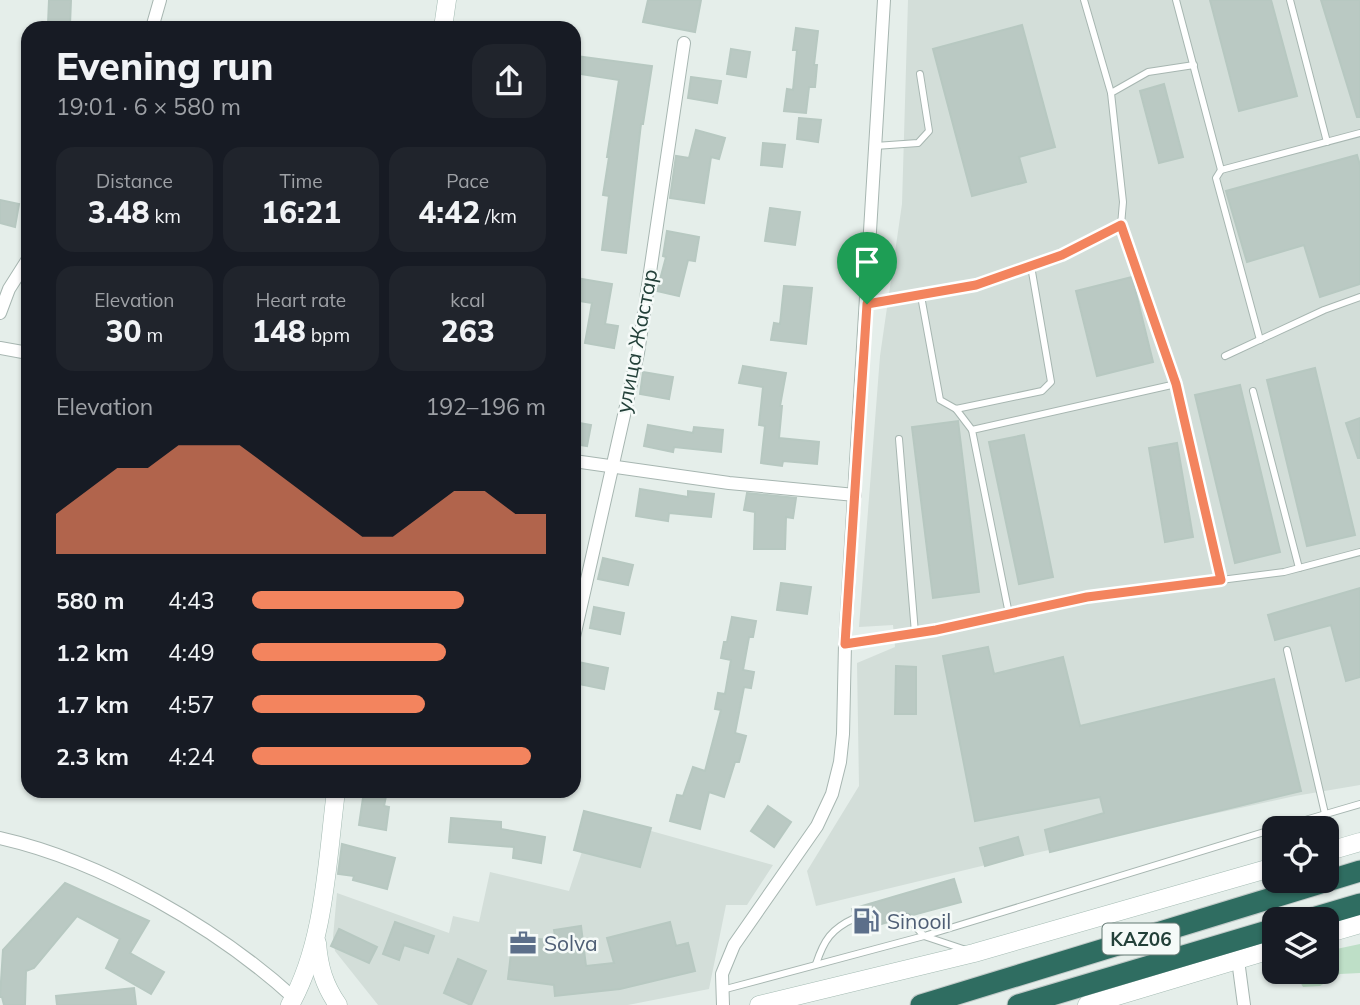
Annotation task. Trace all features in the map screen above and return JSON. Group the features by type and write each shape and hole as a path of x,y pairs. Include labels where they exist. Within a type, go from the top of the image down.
{"highway":[{"name":"KАZ06","path":"921,1005 1360,871"},
{"path":"1339,910 1360,904"},
{"name":"KАZ06","path":"1018,1005 1262,933"}],"main road":[{"path":"444,21 447,0"},
{"path":"296,1003 317,936 335,798"},
{"path":"1339,848 1360,842"},
{"path":"760,1005 974,953 1262,870"},
{"path":"1339,930 1360,924"},
{"path":"317,936 319,963 326,988 338,1005"},
{"path":"1087,1005 1262,953"}],"street":[{"path":"154,21 160,0"},
{"path":"723,1005 722,974 734,945 817,826 832,794 840,762 844,734 845,644 884,0"},
{"name":"улица Жастар","path":"581,605 638,353 684,43"},
{"path":"0,313 9,289 21,270"},
{"path":"0,348 21,351"},
{"path":"581,462 729,483 855,495"},
{"path":"0,838 65,856 123,883 259,966 296,1003"},
{"path":"1238,960 1244,1005"}],"lane":[{"path":"1084,0 1111,93 1123,202 1121,225 1176,384 1221,580"},
{"path":"1176,0 1221,170"},
{"path":"1290,0 1327,142"},
{"path":"1111,93 1149,72 1194,65"},
{"path":"875,146 918,143 929,131 920,74"},
{"path":"1260,340 1216,178 1221,170 1360,133"},
{"path":"867,304 976,285 1062,255 1121,225"},
{"path":"956,409 1042,391 1051,382 1031,266"},
{"path":"920,296 940,400 956,409 972,430 1009,614"},
{"path":"1225,356 1324,310 1360,297"},
{"path":"972,430 1176,384"},
{"path":"1253,391 1299,568"},
{"path":"899,439 915,633"},
{"path":"845,644 915,633 1087,597 1299,568 1360,552"},
{"path":"1287,650 1326,816"},
{"path":"1316,816 1360,804"},
{"path":"722,990 924,936 1262,832"},
{"path":"907,917 924,936 974,953"},
{"path":"816,964 823,944 840,925 855,918"}],"shaded area":[{"path":"908,0 1360,0 1360,785 1295,796 1040,852 816,906 807,871 859,786 857,663 895,647 893,625 859,627 880,356 902,204"},
{"path":"594,815 773,865 747,905 726,905 709,989 628,1005 378,1005 335,951 333,937 337,893 449,933 453,916 479,922 490,872 569,891"}],"green space":[{"path":"1360,944 1360,973 1339,975 1339,948"},
{"path":"1301,984 1323,984 1320,986 1303,987"}],"building":[{"path":"49,0 71,0 70,21 48,21"},
{"path":"648,0 701,0 695,32 643,22"},
{"path":"1210,0 1271,0 1297,96 1239,111"},
{"path":"1321,0 1360,0 1360,117 1357,117"},
{"path":"1022,25 1055,147 1019,157 1026,182 972,196 933,49"},
{"path":"796,28 818,31 814,65 817,65 815,87 809,87 806,113 784,111 787,89 793,90"},
{"path":"731,49 750,52 746,77 727,74"},
{"path":"581,57 652,66 641,124 626,253 602,250 609,196 603,195 619,80 581,74"},
{"path":"691,77 721,81 717,103 688,98"},
{"path":"1164,84 1183,157 1159,163 1140,91"},
{"path":"799,118 821,120 818,142 797,139"},
{"path":"696,130 725,138 719,159 711,157 704,203 670,198 676,156 689,158"},
{"path":"763,143 785,145 782,167 761,165"},
{"path":"1357,155 1360,165 1360,284 1320,297 1304,245 1247,262 1226,191"},
{"path":"0,200 19,204 15,227 0,223"},
{"path":"770,208 800,212 795,245 765,241"},
{"path":"667,231 699,237 695,261 688,260 679,296 657,291 666,257 663,256"},
{"path":"1132,277 1153,362 1097,376 1076,291"},
{"path":"582,279 612,284 605,324 618,326 614,348 585,343 592,303 581,301"},
{"path":"784,286 812,288 806,344 771,340 774,323 780,324"},
{"path":"743,366 786,373 780,406 779,438 819,442 817,464 783,461 782,466 761,463 765,426 759,425 763,387 739,383"},
{"path":"1315,368 1355,535 1307,546 1267,380"},
{"path":"643,372 673,377 669,399 640,394"},
{"path":"1240,385 1280,552 1235,563 1195,395"},
{"path":"1360,418 1360,458 1358,458 1346,423"},
{"path":"958,421 979,592 933,598 912,427"},
{"path":"581,423 591,425 587,446 581,445"},
{"path":"648,425 693,433 694,427 723,430 721,452 674,447 673,452 644,446"},
{"path":"1024,435 1053,577 1019,584 989,442"},
{"path":"1177,443 1193,537 1165,542 1149,448"},
{"path":"640,489 688,497 688,491 714,494 711,517 669,513 668,521 636,516"},
{"path":"747,493 796,498 793,518 786,517 785,549 754,549 755,512 744,510"},
{"path":"603,558 633,565 628,585 598,579"},
{"path":"781,583 811,587 807,614 777,610"},
{"path":"1360,588 1360,677 1346,681 1331,625 1275,640 1268,615"},
{"path":"594,607 624,613 620,634 590,628"},
{"path":"732,617 756,621 753,637 749,637 743,670 754,672 751,688 744,687 735,733 746,736 739,762 735,762 724,797 709,792 700,829 670,821 677,795 683,796 693,767 705,771 721,710 715,709 718,693 725,694 731,660 721,658"},
{"path":"988,647 994,674 1063,657 1080,726 1274,679 1301,791 1050,852 1045,830 1104,813 1100,797 975,821 943,656"},
{"path":"581,663 608,668 604,689 581,684"},
{"path":"896,666 916,667 916,714 895,714"},
{"path":"363,798 386,798 384,806 389,807 386,830 359,825"},
{"path":"768,806 791,822 774,847 751,831"},
{"path":"584,811 651,828 640,867 574,850"},
{"path":"451,818 501,822 501,829 545,837 541,863 513,858 514,847 449,842"},
{"path":"1018,837 1023,855 985,866 980,848"},
{"path":"342,844 395,858 387,889 353,880 354,876 338,874"},
{"path":"954,879 961,902 913,915 905,912 902,918 858,931 856,924 860,916 853,913 852,909"},
{"path":"65,883 149,921 130,953 164,972 151,994 106,968 120,939 77,916 34,968 26,971 25,1005 4,1005 0,997 3,950"},
{"path":"395,922 434,936 428,953 404,945 399,960 383,954"},
{"path":"670,922 676,946 688,943 695,971 620,989 555,996 554,985 508,979 513,936 556,941 554,930 581,926 586,966 614,963 607,938"},
{"path":"339,929 377,947 369,963 331,946"},
{"path":"458,959 486,971 471,1005 444,993"},
{"path":"134,988 136,1005 57,1005 56,996"}],"place":[{"name":"Sinooil","path":"866,921"},
{"name":"Solva","path":"523,943"}],"route":[{"path":"1121,225 1176,384 1221,580 1087,597 936,630 845,644 867,304 976,285 1062,255 1121,225"}]}
